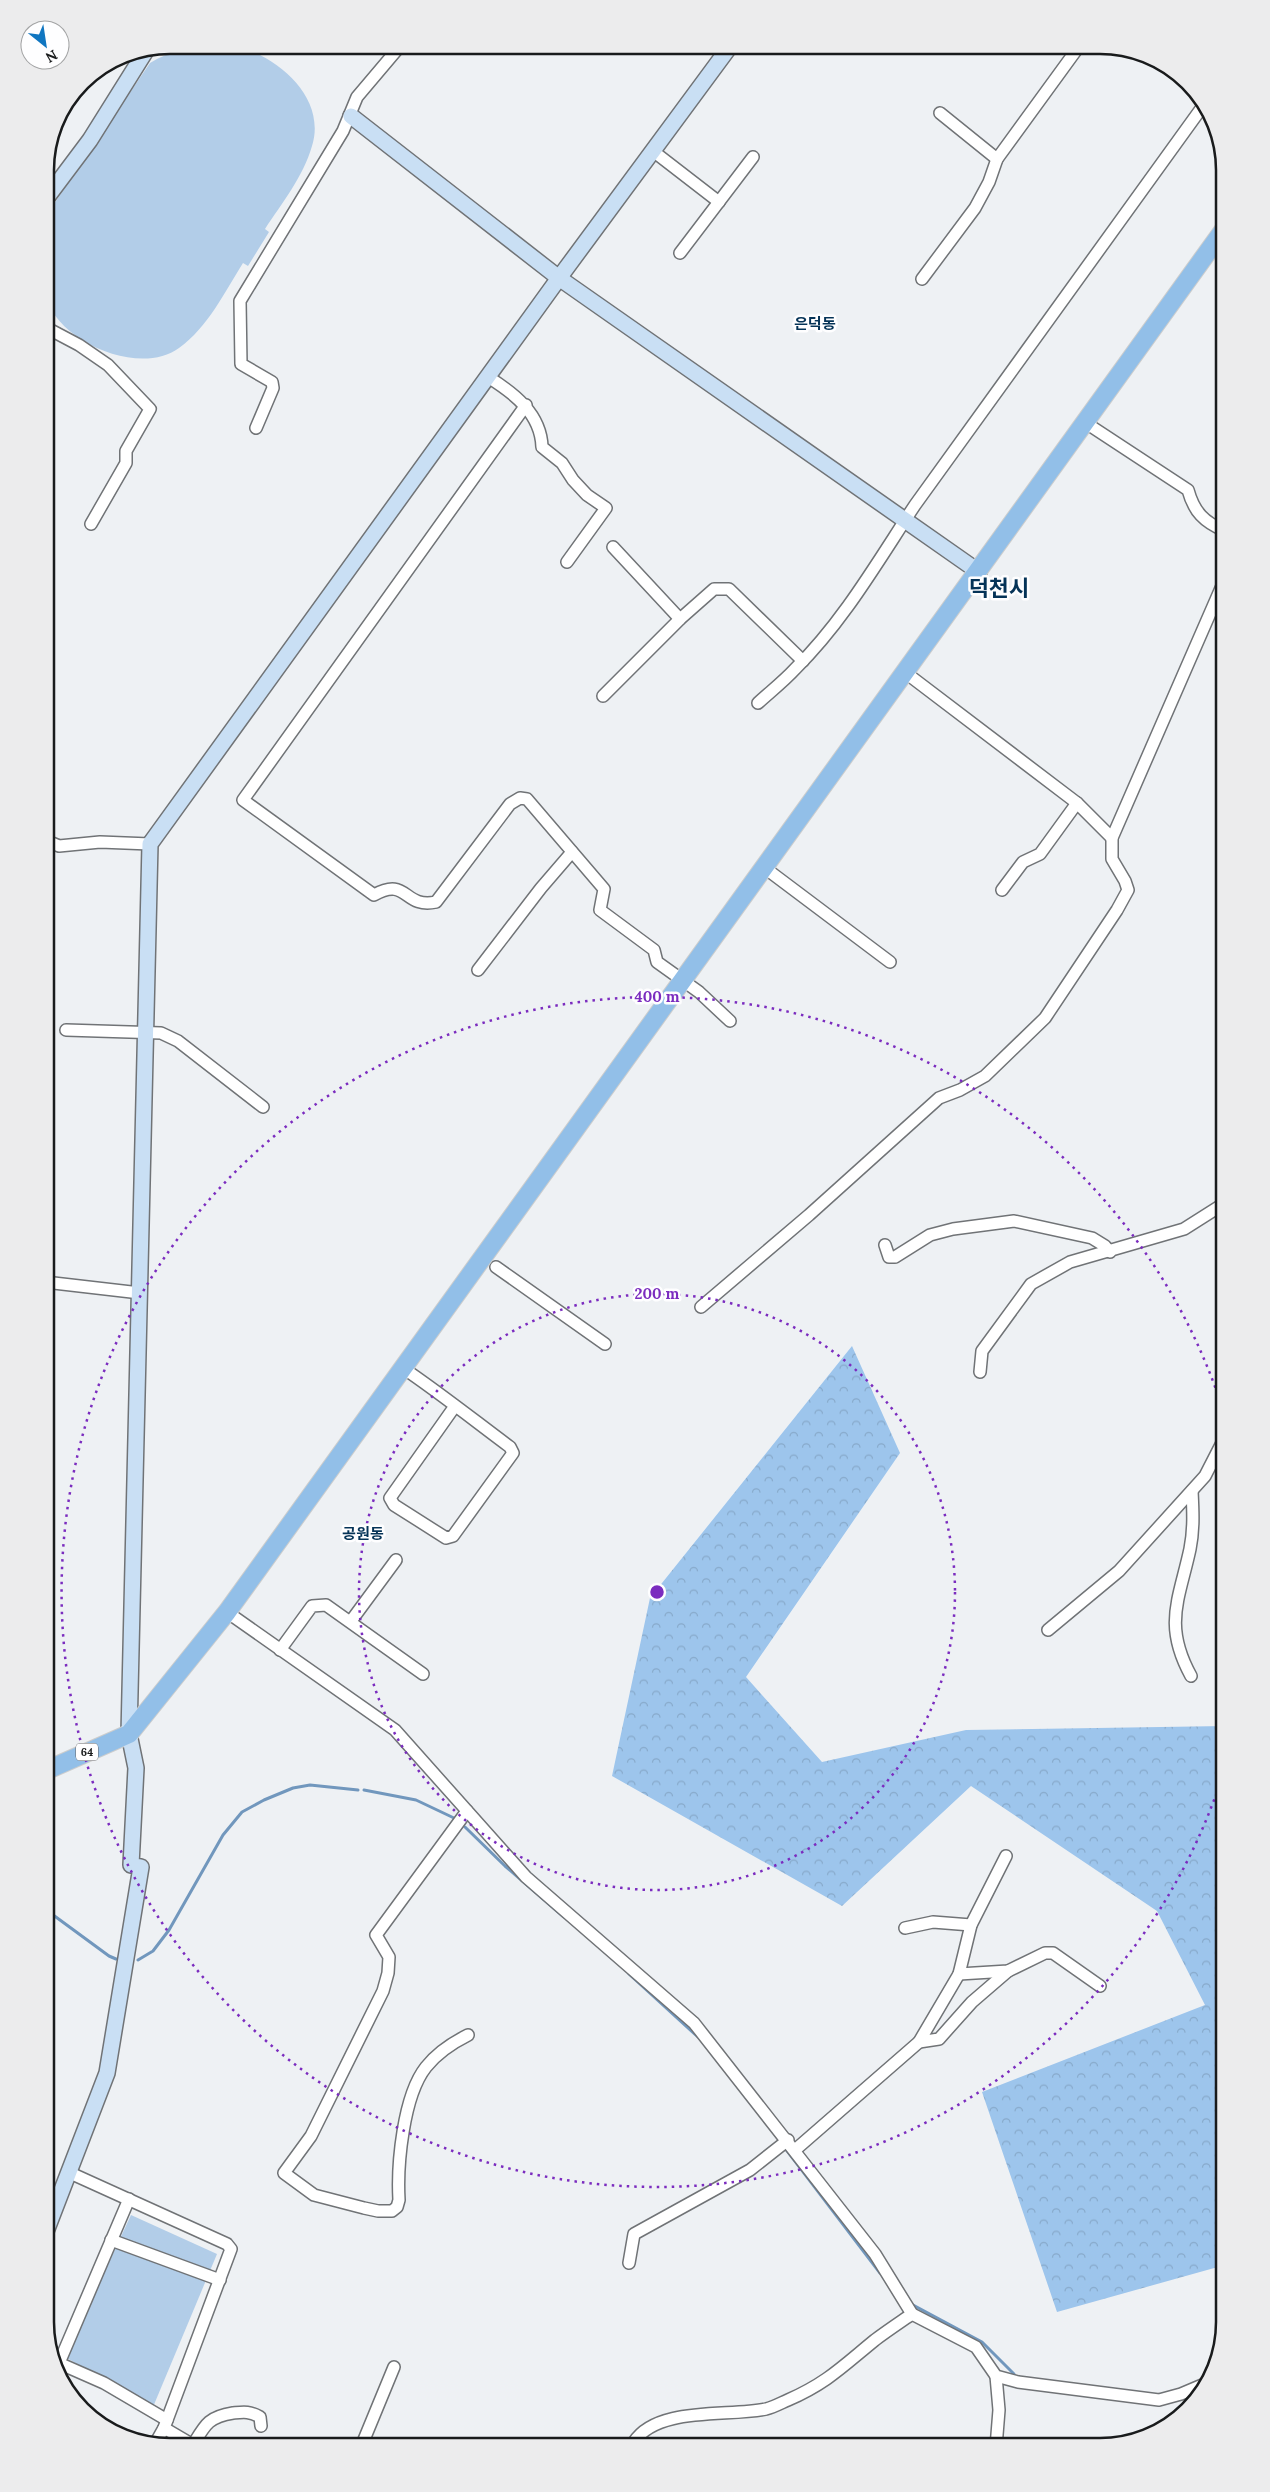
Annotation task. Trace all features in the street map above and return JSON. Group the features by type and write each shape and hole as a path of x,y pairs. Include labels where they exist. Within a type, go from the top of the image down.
{"main road":[{"path":"54,2210 107,2073 141,1867 131,1865 136,1768 129,1734 150,844 559,278 724,54"},
{"path":"54,188 90,140 142,57"},
{"path":"351,116 559,278 979,572"},
{"path":"129,1734 227,1612 979,572 1216,241"},
{"name":"64","path":"54,1767 129,1734"}],"street":[{"path":"256,428 273,388 272,382 240,364 240,301 351,116 357,97 393,54"},
{"path":"922,279 975,208 989,182 998,159 1074,54"},
{"path":"758,703 803,661 831,628 881,559 905,520 1200,110"},
{"path":"940,114 998,159"},
{"path":"653,150 719,202"},
{"path":"680,253 753,157"},
{"path":"54,332 108,365 150,409 126,451 126,463 91,524"},
{"path":"488,377 526,405 542,437 542,447 562,463 573,480 587,495 606,508 567,562"},
{"path":"526,405 243,800 374,895 386,888 397,888 416,902 425,904 436,902 510,804 520,798 527,799 604,890 600,910 654,950 657,962 699,992 730,1021"},
{"path":"1086,422 1188,490 1192,506 1216,527"},
{"path":"613,547 680,619"},
{"path":"603,696 680,619 714,589 729,588 803,661"},
{"path":"701,1307 939,1098 960,1090 985,1076 1045,1018 1117,910 1128,890 1112,859 1112,838 1216,601"},
{"path":"906,673 1077,803 1112,838"},
{"path":"1002,890 1023,862 1040,854 1077,803"},
{"path":"54,845 65,846 100,842 150,844"},
{"path":"478,970 541,888 572,852"},
{"path":"765,868 890,962"},
{"path":"66,1030 146,1031 161,1033 178,1041 263,1107"},
{"path":"980,1372 982,1351 1031,1284 1070,1262 1110,1252 1184,1229 1216,1209"},
{"path":"886,1245 889,1257 895,1257 930,1235 953,1229 1014,1221 1092,1238 1105,1246 1110,1252"},
{"path":"496,1267 605,1344"},
{"path":"54,1283 140,1293"},
{"path":"403,1368 455,1406 510,1447 513,1453 453,1536 446,1538 394,1504 390,1498 455,1406"},
{"path":"1048,1630 1119,1571 1205,1476 1216,1455"},
{"path":"1191,1676 1178,1650 1176,1602 1190,1548 1194,1520 1192,1491"},
{"path":"351,1621 396,1560"},
{"path":"280,1650 312,1606 326,1605 423,1674"},
{"path":"227,1612 395,1730 526,1877 694,2023 788,2140 875,2254 912,2314 976,2347 996,2376 999,2410 997,2438"},
{"path":"467,1812 376,1935 389,1957 388,1973 383,1991 310,2136 284,2172 314,2195 378,2212 392,2211 397,2207 399,2200 399,2159 408,2108 416,2087 424,2069 434,2058 468,2035"},
{"path":"795,2150 919,2042 959,1974 971,1925 1006,1856"},
{"path":"905,1928 933,1922 971,1925"},
{"path":"919,2042 939,2039 972,2002 1008,1971 1045,1953 1053,1954 1100,1986"},
{"path":"959,1974 1008,1971"},
{"path":"629,2263 634,2234 750,2170 788,2140"},
{"path":"68,2172 226,2244 231,2249 166,2424 159,2438"},
{"path":"59,2355 129,2199"},
{"path":"111,2240 220,2280"},
{"path":"637,2438 640,2433 655,2424 673,2419 767,2409 804,2393 827,2380 874,2341 912,2314"},
{"path":"63,2365 104,2383 185,2438"},
{"path":"365,2438 394,2367"},
{"path":"996,2376 1018,2382 1158,2400 1181,2394 1197,2387"},
{"path":"197,2438 216,2416 249,2411 260,2417 261,2426"}],"green space":[{"path":"852,1346 900,1453 746,1677 822,1762 966,1730 1216,1726 1216,2268 1057,2312 982,2092 1205,2005 1157,1911 971,1786 842,1906 612,1776 650,1598"}],"shaded area":[{"path":"257,54 282,69 306,96 315,128 312,146 303,168 292,189 265,229 269,232 248,266 243,263 215,309 189,340 179,348 163,356 143,359 102,350 83,341 66,328 54,313 54,204 150,63 165,55"},
{"path":"131,2215 217,2254 153,2407 65,2357"}],"waterway":[{"path":"138,1960 153,1951 169,1930 223,1835 242,1812 293,1788 310,1785 358,1790"},
{"path":"364,1790 416,1800 454,1818"},
{"path":"465,1827 505,1866 564,1917"},
{"path":"54,1916 109,1956 116,1959"},
{"path":"629,1974 698,2037"},
{"path":"785,2148 880,2273"},
{"path":"913,2305 982,2342 1014,2374"}],"district":[{"name":"은덕동","path":"815,323"},
{"name":"덕천시","path":"999,588"},
{"name":"공원동","path":"363,1533"}]}
